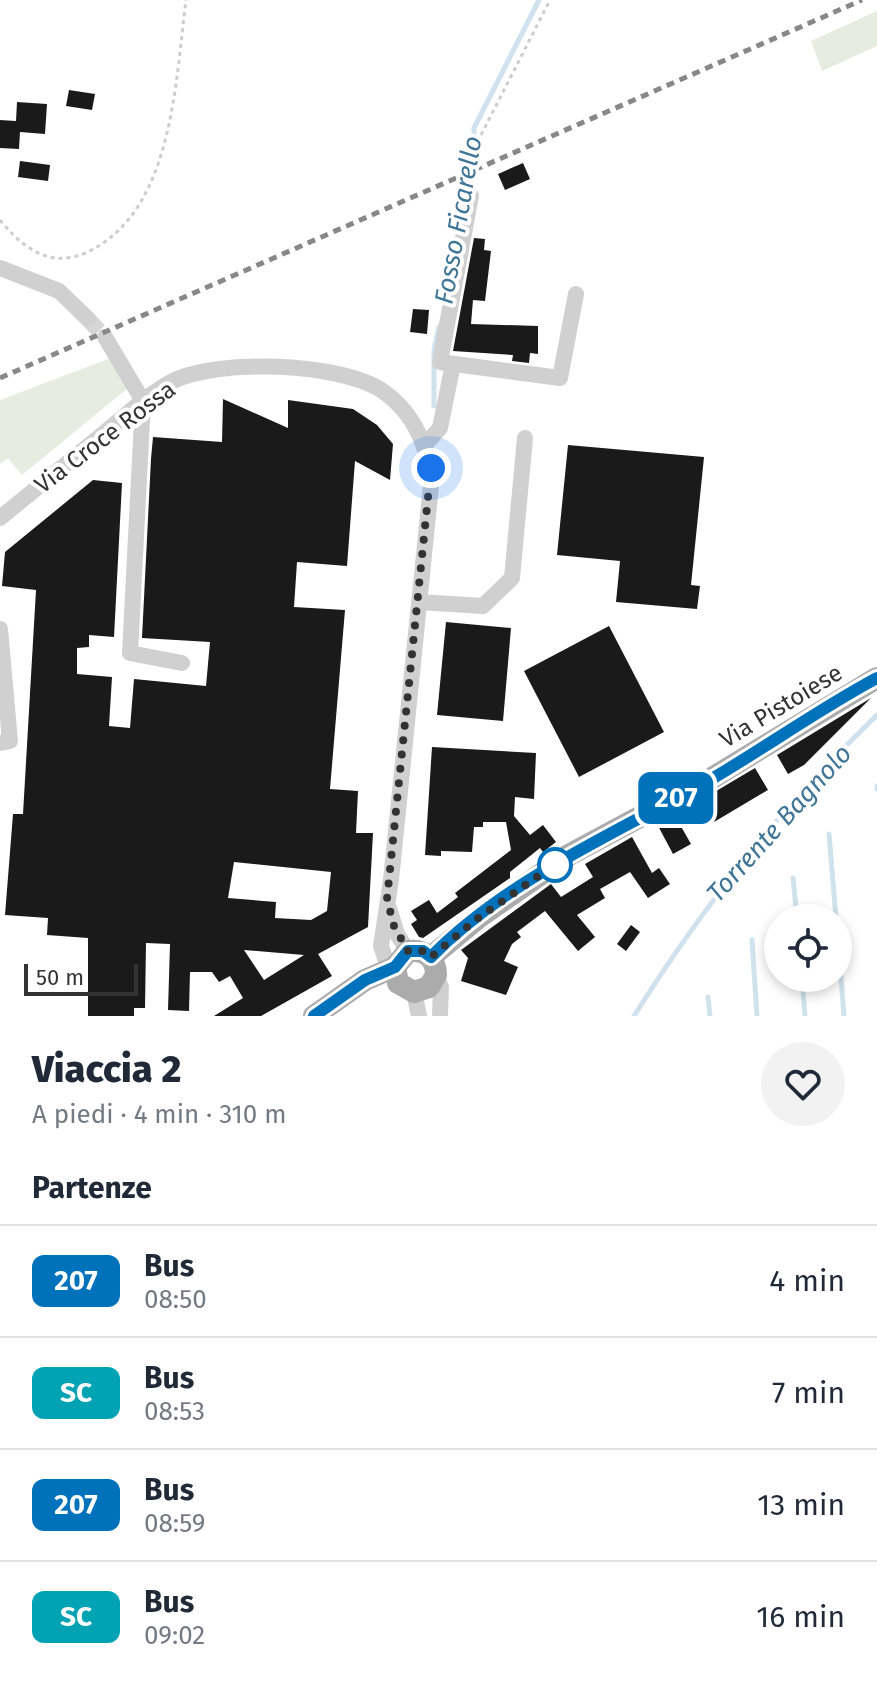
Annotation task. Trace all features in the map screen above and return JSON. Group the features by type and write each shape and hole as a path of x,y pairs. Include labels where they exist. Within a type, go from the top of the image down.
{"main road":[{"name":"Via Pistoiese","path":"314,1016 337,1003 365,980 404,973 429,987 433,966 478,918 567,856 712,778 877,678"},
{"path":"404,973 423,951 433,966"}],"street":[{"path":"471,196 440,362 560,378 576,294"},
{"path":"0,268 59,291 88,319"},
{"path":"105,337 143,401 130,653 182,663"},
{"path":"424,446 440,428 453,364"},
{"name":"Via Croce Rossa","path":"0,518 143,401 173,382 220,368 250,365 359,380 382,390 403,408 424,446 431,486 381,953 404,973"},
{"path":"419,602 483,606 512,578 525,438"},
{"path":"0,629 10,741 0,743"},
{"path":"433,966 441,987 440,1016"},
{"path":"404,973 419,1016"}],"path":[{"path":"0,220 23,246 47,258 73,258 105,245 133,217 154,175 166,133 186,0"},
{"path":"481,135 550,0"}],"shaded area":[{"path":"877,11 877,46 822,71 811,41"},
{"path":"111,358 129,387 22,475 8,458 0,464 0,400"}],"building":[{"path":"69,90 95,94 92,110 66,106"},
{"path":"17,102 47,104 45,134 20,132 19,149 0,148 0,120 16,121"},
{"path":"20,161 50,165 48,181 18,177"},
{"path":"523,163 530,179 505,190 498,174"},
{"path":"474,238 485,239 484,250 491,251 485,301 473,300 471,324 538,326 538,354 530,353 529,363 512,361 513,355 453,351"},
{"path":"413,309 429,310 427,334 410,332"},
{"path":"223,399 288,428 288,400 353,409 377,425 393,444 390,480 355,461 347,566 297,562 294,607 345,610 330,789 358,791 356,833 373,833 368,927 318,954 332,976 261,1016 214,1016 243,998 230,976 219,982 212,972 190,972 189,1011 168,1010 170,944 146,943 145,1008 134,1008 134,1016 88,1016 88,938 47,935 48,918 5,915 13,814 23,814 36,590 2,586 5,552 93,480 122,483 114,637 89,635 89,647 77,648 77,674 112,677 109,726 130,728 134,679 206,686 210,642 142,638 153,437 222,442","holes":["234,862 331,872 327,911 311,920 275,918 276,902 228,898","244,950 304,955 264,980"]},
{"path":"568,445 704,457 691,585 700,586 697,609 616,602 620,561 557,555"},
{"path":"446,622 511,628 503,721 437,715"},
{"path":"609,626 664,732 579,777 524,671"},
{"path":"871,698 804,765 788,774 777,755"},
{"path":"432,747 536,753 534,799 515,797 514,816 530,835 543,825 556,842 543,852 540,848 510,872 510,878 423,938 411,924 417,920 411,911 429,900 437,913 458,897 455,893 511,850 506,822 483,822 483,827 474,827 472,852 441,851 441,856 425,855"},
{"path":"755,768 768,790 714,822 701,800"},
{"path":"674,814 691,844 673,854 657,824"},
{"path":"632,837 652,873 659,868 670,884 648,898 630,872 600,889 605,898 577,915 595,937 578,951 545,911 517,932 521,937 512,944 504,961 518,967 506,995 461,981 468,958 461,950 551,884 561,897 593,877 585,864"},
{"path":"631,925 640,932 626,951 617,944"}],"waterway":[{"name":"Fosso Ficarello","path":"464,196 474,152 474,128 539,0"},
{"name":"Fosso Ficarello","path":"434,406 434,350 439,327"},
{"name":"Torrente Bagnolo","path":"634,1016 689,934 746,858 808,786 877,715"},
{"path":"829,834 835,904"},
{"path":"793,878 796,904"},
{"path":"752,940 757,1016"},
{"path":"803,992 805,1016"},
{"path":"842,992 844,1016"},
{"path":"708,997 710,1016"}],"tunnel":[{"path":"88,319 105,337"}],"railway":[{"path":"0,378 862,0"}],"bus line":[{"name":"207","path":"314,1016 337,1003 365,980 395,967 408,951 423,951 431,957 478,918 567,856 712,778 877,678"}],"route":[{"path":"431,468 387,899 391,918 408,951 423,951 431,957 478,918 567,856 555,865"}]}
